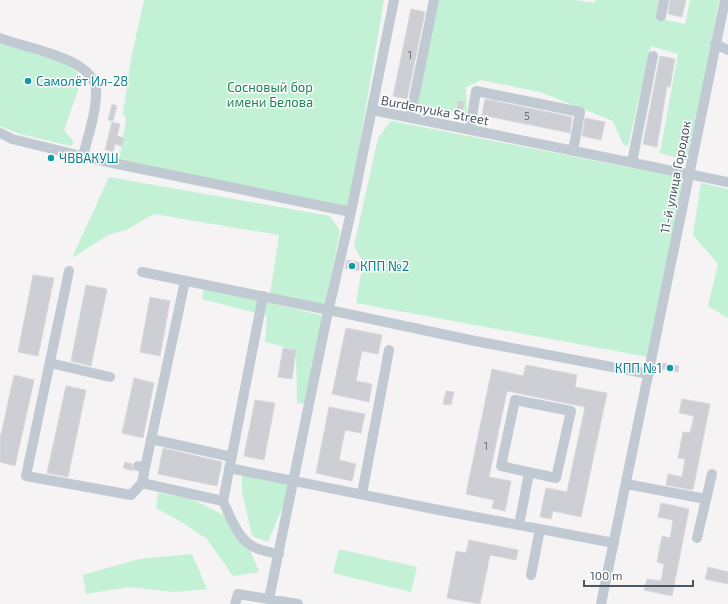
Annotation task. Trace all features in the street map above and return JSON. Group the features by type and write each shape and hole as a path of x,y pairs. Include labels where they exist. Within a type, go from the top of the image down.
{"street":[{"path":"372,110 394,0"},
{"path":"410,118 434,0"},
{"path":"661,16 664,0"},
{"name":"11-й улица Городок","path":"602,604 725,0"},
{"path":"0,38 69,60 91,77 96,88 93,112 83,156"},
{"path":"715,44 728,50"},
{"path":"632,162 653,56"},
{"path":"470,130 476,91 543,104 580,112 573,151"},
{"name":"Burdenyuka Street","path":"269,599 372,110 728,182"},
{"path":"0,133 12,138 83,156 351,212"},
{"path":"69,271 26,476 131,495 142,483 142,467 151,439 184,281"},
{"path":"142,272 475,341 649,374"},
{"path":"263,296 223,501 234,524 246,542 261,550 279,554"},
{"path":"362,494 389,350"},
{"path":"50,363 110,377"},
{"path":"515,400 571,411 556,478 529,472 501,466 515,400"},
{"path":"151,439 232,456"},
{"path":"230,468 614,543"},
{"path":"519,525 529,472"},
{"path":"698,538 712,474"},
{"path":"142,483 223,501"},
{"path":"626,484 706,499"},
{"path":"531,575 540,529"},
{"path":"235,604 238,594 298,604"}],"green space":[{"name":"Сосновый бор имени Белова","path":"144,0 384,0 349,207 119,161 126,119 123,113 131,59"},
{"path":"438,0 575,0 594,3 596,0 658,0 657,18 685,24 690,0 719,0 689,161 660,153 678,54 651,46 628,146 623,145 613,121 540,92 481,80 466,87 467,115 418,104"},
{"path":"0,43 70,64 76,70 81,82 64,130 74,142 71,146 20,134 0,126"},
{"path":"391,121 684,178 648,357 356,303 363,262 354,246 378,138"},
{"path":"109,177 330,216 340,231 325,307 270,294 279,235 154,214 126,230 108,235 72,258"},
{"path":"701,183 728,189 728,318 708,306 718,264 693,235"},
{"path":"204,287 324,316 308,404 297,403 296,350 265,342 267,316 202,299"},
{"path":"242,475 292,485 268,542 252,536 242,491"},
{"path":"158,493 190,498 239,523 259,572 233,576 207,539 183,523 156,508"},
{"path":"339,549 417,567 411,592 333,573"},
{"path":"192,554 207,589 175,592 128,587 86,594 83,575 139,559"}],"building":[{"path":"670,0 686,0 682,17 668,14"},
{"path":"411,9 425,12 407,99 393,96"},
{"path":"660,56 675,59 670,87 667,86 657,147 643,144"},
{"path":"485,99 572,117 570,133 482,115"},
{"path":"458,101 464,102 463,110 457,109"},
{"path":"112,104 117,106 113,121 108,120"},
{"path":"585,118 605,122 601,140 582,136"},
{"path":"112,122 120,124 117,136 124,138 122,146 115,144 113,152 105,150"},
{"name":"КПП №2","path":"347,260 362,263 361,271 345,268"},
{"path":"33,275 54,278 38,356 18,352"},
{"path":"86,285 107,289 91,366 71,361"},
{"path":"150,297 170,301 160,356 140,352"},
{"path":"346,328 382,335 378,354 362,351 356,381 372,384 369,402 332,394"},
{"path":"283,348 296,350 292,379 278,377"},
{"name":"КПП №1","path":"663,363 679,366 678,372 662,369"},
{"path":"526,365 577,375 575,387 607,393 581,517 553,511 551,519 540,517 546,488 567,492 585,407 507,391 489,477 511,481 505,511 492,508 494,500 466,494 492,369 523,376"},
{"path":"14,375 34,380 15,466 0,462 0,439"},
{"path":"134,378 154,383 143,438 122,433"},
{"path":"66,386 86,390 68,477 47,473"},
{"path":"446,391 454,392 451,405 443,404"},
{"path":"682,399 710,404 693,490 666,485 668,474 682,477 685,459 678,458 683,432 690,433 694,416 679,413"},
{"path":"255,400 275,403 264,460 244,456"},
{"path":"329,407 365,414 361,433 345,430 339,460 356,464 352,481 316,473"},
{"path":"163,448 222,462 217,486 158,474"},
{"path":"125,462 132,464 134,471 123,468"},
{"path":"661,503 689,509 672,596 644,590 647,579 661,581 664,564 657,562 662,536 670,538 673,520 658,517"},
{"path":"469,540 518,550 516,560 490,555 480,604 447,598 456,551 466,553"},
{"path":"708,567 728,572 728,584 705,579"}],"place":[{"name":"Самолёт Ил-28","path":"28,81"},
{"name":"ЧВВАКУШ","path":"51,158"},
{"name":"КПП №2","path":"352,266"},
{"name":"КПП №1","path":"670,368"}]}
